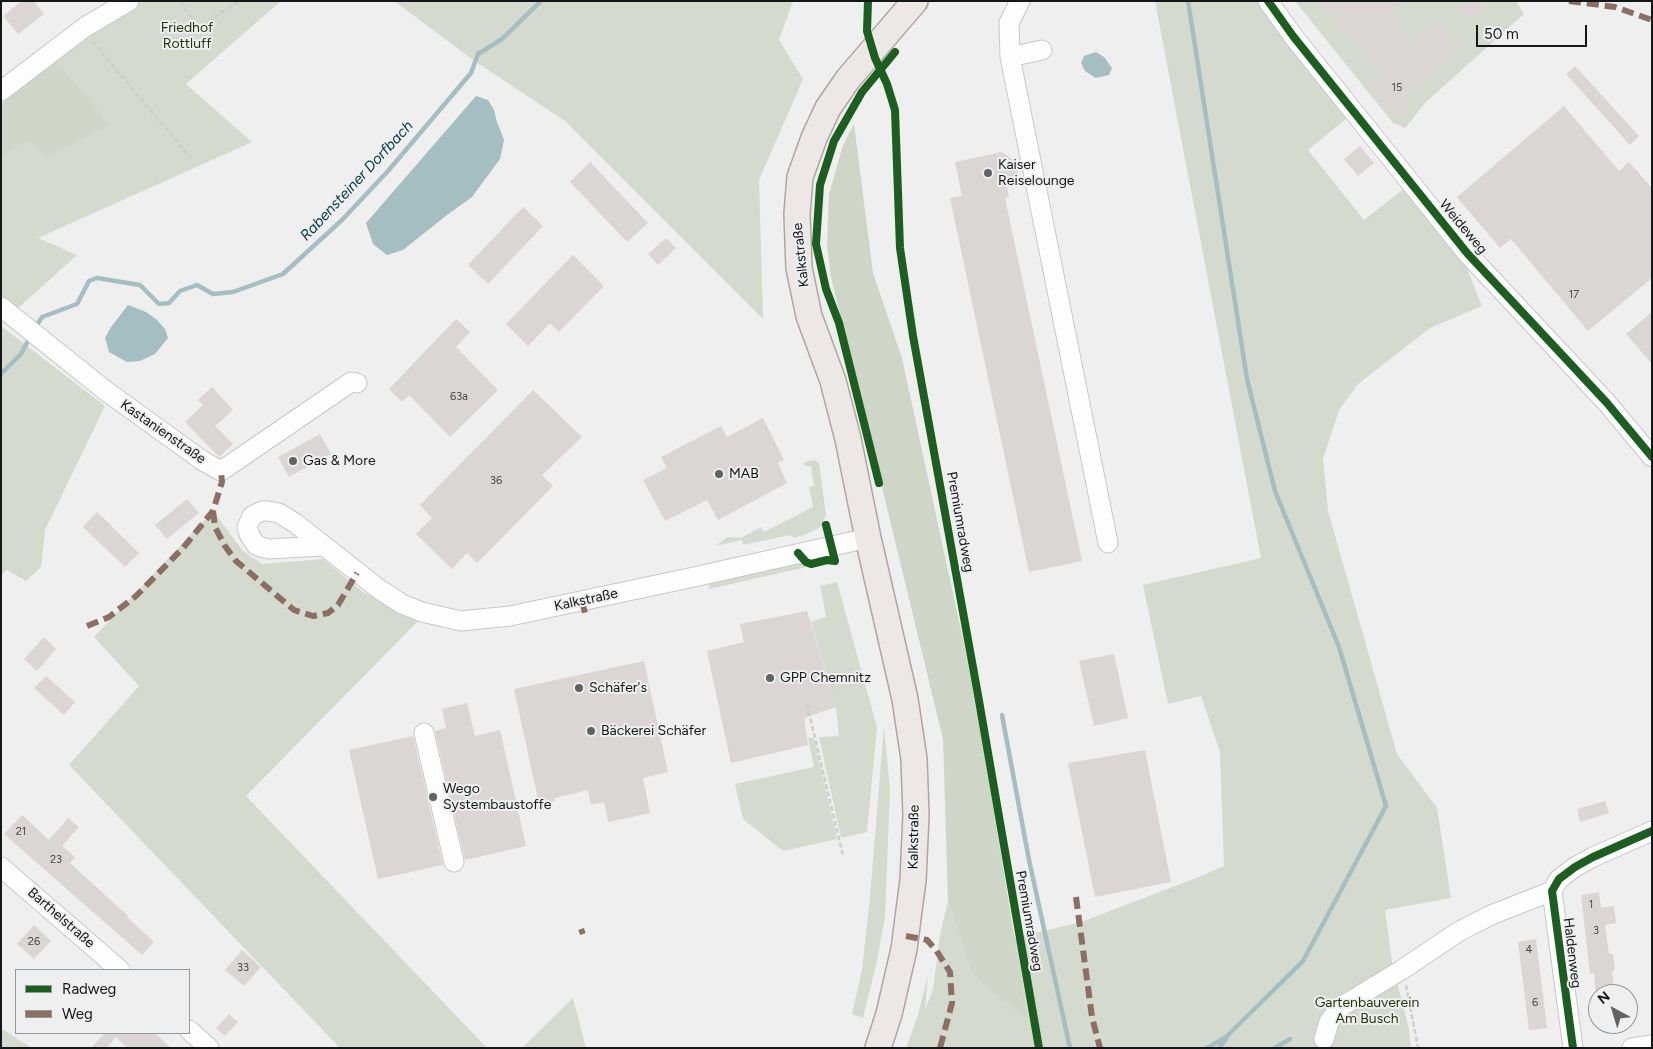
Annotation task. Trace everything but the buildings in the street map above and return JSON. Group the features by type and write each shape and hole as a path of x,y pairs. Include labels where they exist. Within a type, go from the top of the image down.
{"main road":[{"name":"Kalkstraße","path":"878,1048 889,1014 904,949 913,880 916,815 914,759 905,700 868,538 848,439 833,381 809,316 799,268 797,214 800,177 814,138 828,108 848,79 916,1"}],"street":[{"path":"1,91 82,30 129,1"},
{"path":"1020,1 1009,23 1010,57 1108,543"},
{"name":"Weideweg","path":"1268,1 1293,36 1467,253 1607,403 1652,457"},
{"path":"1010,57 1042,50"},
{"name":"Kastanienstraße","path":"1,307 106,391 221,472 351,382 358,383"},
{"name":"Kalkstraße","path":"322,546 402,604 422,612 461,621 510,616 701,576 868,538"},
{"path":"424,733 454,862"},
{"path":"1324,1039 1329,1022 1339,1008 1403,969 1458,932 1491,915 1552,891 1559,879 1592,857 1651,833"},
{"name":"Barthelstraße","path":"1,867 119,969"},
{"name":"Haldenweg","path":"1552,891 1573,1048"},
{"path":"190,1031 209,1048"},
{"path":"1632,1048 1652,1045"}],"path":[{"path":"180,1 198,28 239,1"},
{"path":"82,30 191,158"},
{"path":"807,704 843,856"},
{"path":"1403,969 1418,1048"}],"green space":[{"name":"Friedhof Rottluff","path":"135,1 281,1 186,84 252,142 38,238 77,255 16,310 1,298 1,157 29,140 49,52"},
{"path":"394,1 793,1 779,40 803,79 759,180 763,319 565,121 476,62"},
{"name":"Gartenbauverein Am Busch","path":"1155,1 1259,1 1347,118 1308,150 1364,220 1406,187 1464,261 1482,306 1430,328 1358,384 1339,410 1323,459 1328,511 1397,754 1437,808 1451,898 1385,910 1392,962 1409,1029 1411,1048 906,1048 918,1015 928,974 925,1011 933,989 940,935 948,901 972,974 1028,1019 1014,938 1081,922 1224,866 1220,752 1201,696 1168,704 1143,585 1261,558"},
{"path":"1295,1 1516,1 1524,14 1425,103 1405,128 1393,123"},
{"path":"55,59 109,125 46,157 29,140 1,157 1,104"},
{"path":"854,124 873,273 902,358 964,644 981,734 1028,1020 972,974 948,901 943,739 831,277 827,246 829,194 843,145"},
{"path":"1,326 105,406 45,530 41,567 26,581 7,570 1,575"},
{"path":"814,460 819,463 826,514 822,526 794,538 790,535 743,545 742,540 715,546 728,537 741,538 761,527 764,532 813,507 809,487 814,486 811,466 805,466 804,462"},
{"path":"213,511 243,551 262,564 323,559 363,592 418,621 246,796 487,1048 340,1048 69,765 139,686 94,637"},
{"path":"802,561 811,566 709,589 709,582"},
{"path":"837,582 877,727 867,832 841,838 819,737 839,736 836,707 811,622 826,617 820,586"},
{"path":"884,726 890,790 885,916 877,961 863,1018 852,1014 862,970"},
{"path":"808,738 814,738 837,839 783,851 743,819 735,784 814,767"},
{"path":"573,998 586,1048 522,1048"},
{"path":"2,1029 32,1048 1,1048"}],"water":[{"path":"1096,52 1104,57 1112,68 1109,75 1096,78 1085,71 1081,63 1084,56"},
{"path":"476,96 488,100 494,110 504,140 500,159 472,197 403,250 387,255 373,244 366,223"},
{"path":"128,305 146,312 156,319 165,329 168,338 155,354 140,361 127,362 109,352 105,338"}],"waterway":[{"name":"Rabensteiner Dorfbach","path":"35,328 42,317 77,304 89,281 97,278 140,285 159,304 169,303 180,291 197,285 213,294 233,292 283,274 342,220 388,171 471,73 478,54 502,39 541,1"},
{"path":"1188,1 1247,379 1275,491 1339,647 1386,806 1303,961 1226,1037 1207,1048"},
{"name":"Rabensteiner Dorfbach","path":"1,374 21,354 30,337"},
{"path":"1002,715 1029,860 1070,1048"},
{"path":"1219,1048 1226,1039"},
{"path":"1275,1048 1290,1039"}],"marked path":[{"path":"1569,1 1615,7 1652,20"},
{"path":"87,626 109,617 136,596 183,548 213,511 222,482 221,471"},
{"path":"213,511 215,527 236,561 294,610 313,616 328,613 338,605 357,573"},
{"path":"582,601 586,617"},
{"path":"1076,897 1092,1017 1100,1048"},
{"path":"581,929 583,934"},
{"path":"906,936 927,940 950,972 952,1003 940,1048"}],"cycle path":[{"name":"Premiumradweg","path":"868,1 867,31 895,110 900,248 913,336 1039,1048"},
{"path":"1268,1 1293,36 1467,253 1607,403 1652,457"},
{"path":"879,483 839,323 826,289 816,244 820,185 834,141 862,92 895,52"},
{"path":"798,553 806,562 811,564 827,560 835,561 826,525"},
{"path":"1573,1048 1552,891 1559,879 1575,867 1652,831"}],"place":[{"name":"Kaiser Reiselounge","path":"988,173"},
{"name":"Gas & More","path":"293,461"},
{"name":"MAB","path":"719,474"},
{"name":"GPP Chemnitz","path":"770,678"},
{"name":"Schäfer's","path":"579,688"},
{"name":"Bäckerei Schäfer","path":"591,731"},
{"name":"Wego Systembaustoffe","path":"433,797"}]}
